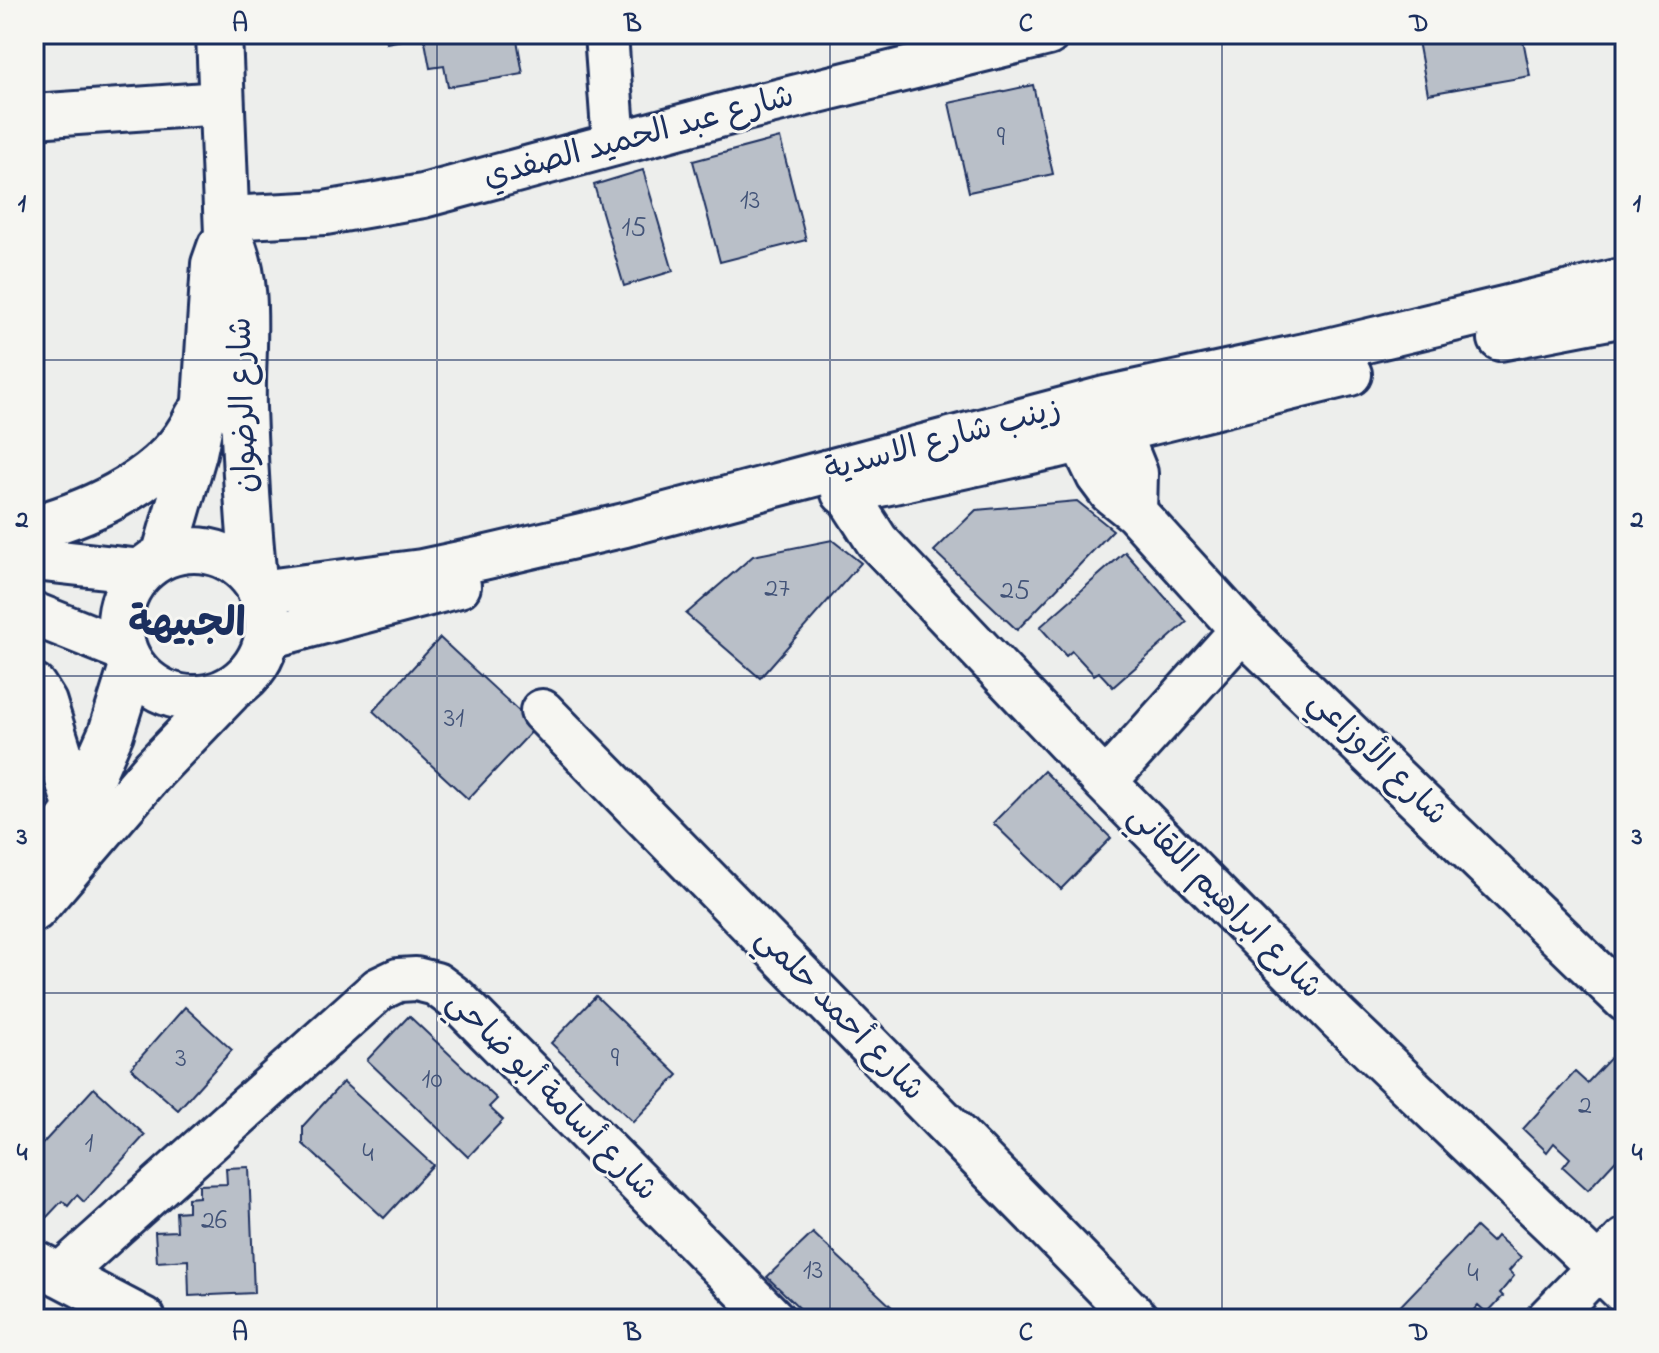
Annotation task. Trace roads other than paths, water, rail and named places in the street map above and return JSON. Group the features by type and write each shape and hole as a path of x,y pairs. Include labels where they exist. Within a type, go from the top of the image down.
{"main road":[{"name":"شارع الرضوان","path":"153,563 191,466 205,401 214,264 226,226 219,34"},
{"name":"شارع الرضوان","path":"226,226 236,249 241,274 242,404 256,586"},
{"path":"34,528 87,511 156,468 194,424 205,401"},
{"path":"34,868 77,809 111,733 128,658 119,621 126,594 153,563 188,550 212,552 235,562 256,586 267,606 268,637 255,668 154,769 34,909"},
{"path":"128,658 159,691 194,700 229,691"},
{"path":"34,687 44,703 77,809"}],"street":[{"path":"606,34 614,144"},
{"name":"شارع عبد الحميد الصفدي","path":"226,226 423,196 996,40 1048,34"},
{"path":"34,116 221,103"},
{"name":"زينب شارع الاسدية","path":"268,637 545,563 846,493 1328,350 1625,279"},
{"name":"زينب شارع الاسدية","path":"256,586 422,571 1092,419 1625,315"},
{"name":"شارع الأوزاعي","path":"1092,419 1136,473 1135,512 1242,630 1625,1000"},
{"name":"شارع ابراهيم اللقاني","path":"846,493 877,541 1105,782 1337,1017 1616,1266"},
{"path":"34,559 153,563"},
{"path":"34,614 128,658"},
{"path":"1105,782 1242,630"},
{"name":"شارع أحمد حلمي","path":"542,711 1137,1319"},
{"name":"شارع أسامة أبو ضاحي","path":"47,1269 379,989 398,980 416,979 436,984 488,1028 773,1319"},
{"path":"1548,1319 1616,1266"},
{"path":"47,1269 137,1318"}],"district":[{"name":"الجبيهة","path":"187,625"}]}
